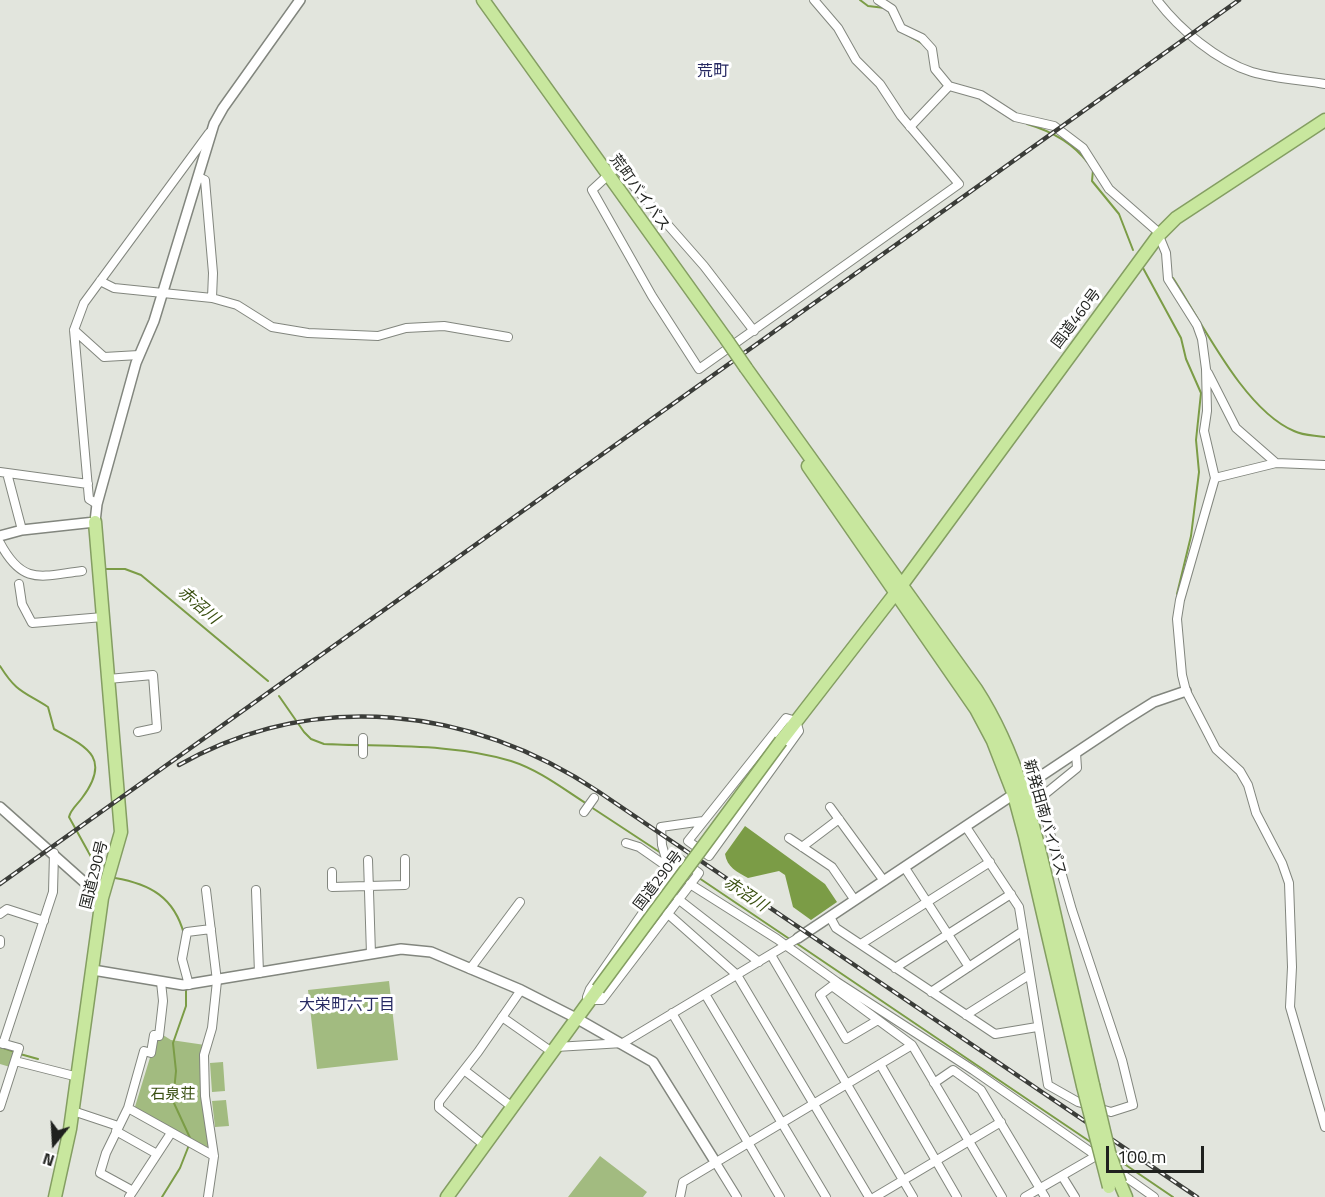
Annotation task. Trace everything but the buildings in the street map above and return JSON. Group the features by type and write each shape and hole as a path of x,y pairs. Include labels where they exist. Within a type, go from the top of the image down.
{"highway":[{"name":"荒町バイパス","path":"483,0 771,403 832,503 898,590"},
{"name":"国道460号","path":"898,590 1158,236 1176,218 1325,120"},
{"name":"国道290号","path":"55,1197 73,1111 102,898 121,832 95,522"},
{"name":"国道290号","path":"447,1197 781,741 898,590"},
{"name":"新発田南バイパス","path":"898,590 976,709 1019,792 1114,1189"},
{"path":"1114,1189 1126,1197"}],"street":[{"path":"0,536 22,530 95,522 97,504 139,355 162,293 213,128 223,108 300,0"},
{"path":"754,331 704,266 617,167 592,190 652,296 699,369 754,331 959,184 910,127 880,84 856,60 838,28 814,0"},
{"path":"878,0 892,9 901,28 922,38 932,49 935,69 949,86 981,95 1015,117 1058,129 1083,148 1109,189 1146,220 1158,236 1166,253 1168,279 1197,326 1206,369 1207,411 1204,432 1215,478 1200,525 1178,619 1182,675 1186,691 1215,749 1240,771 1248,785 1256,813 1286,873 1293,967 1290,1007 1325,1127"},
{"path":"1157,0 1180,24 1233,64 1273,77 1325,84"},
{"path":"910,127 949,86"},
{"path":"97,504 89,499 74,330 84,303 213,128"},
{"path":"198,177 205,180 213,273 212,298"},
{"path":"100,281 114,288 212,298 237,305 272,327 308,333 378,336 406,328 444,326 508,337"},
{"path":"74,330 104,357 139,355"},
{"path":"1206,369 1236,428 1275,463"},
{"path":"1215,478 1253,466 1275,463 1325,465"},
{"path":"22,530 4,473 88,484"},
{"path":"0,543 13,565 27,573 39,576 82,571"},
{"path":"19,584 21,604 32,623 103,617"},
{"path":"108,679 153,675 157,728 138,732"},
{"path":"502,1017 553,1050 622,1043 785,947 854,899 905,868 1154,702 1186,691"},
{"path":"786,718 796,721 799,731 709,856 688,841 703,821 786,718"},
{"path":"363,738 363,754"},
{"path":"966,827 1019,907 1048,1084 1078,1102 1111,1112 1133,1105 1122,1060 1072,910 1042,805 1045,795 1077,768 1076,753"},
{"path":"584,812 594,798"},
{"path":"0,807 102,898"},
{"path":"830,807 884,881"},
{"path":"802,847 839,819"},
{"path":"669,871 662,845 661,827 703,821"},
{"path":"789,838 832,867 854,899"},
{"path":"626,843 639,847 669,871"},
{"path":"0,1107 18,1048 2,1044 53,892 54,853"},
{"path":"332,872 332,887 405,885 405,859"},
{"path":"680,859 699,873 690,885 602,1000 590,1000 587,997 590,990 669,871 680,859"},
{"path":"368,860 371,954"},
{"path":"861,944 990,862"},
{"path":"905,868 969,967"},
{"path":"690,885 777,939 912,1045 1002,1197"},
{"path":"206,890 216,981 212,1028 204,1055 205,1096 214,1156 208,1197"},
{"path":"256,890 259,973"},
{"path":"896,968 1011,894"},
{"path":"678,899 759,962"},
{"path":"470,969 520,902"},
{"path":"0,914 7,909 44,921"},
{"path":"667,913 737,975 869,1197"},
{"path":"830,917 836,928 994,1034 1037,1027"},
{"path":"186,985 182,959 187,932 211,928"},
{"path":"931,992 1023,931"},
{"path":"93,970 186,985 371,954 420,949 521,990 622,1043 653,1062 736,1197"},
{"path":"771,955 913,1197"},
{"path":"966,1015 1029,975"},
{"path":"161,982 163,1001 159,1036 154,1035 151,1053 144,1051 128,1108 117,1128 100,1173 131,1194 171,1133"},
{"path":"834,984 820,995 846,1039 878,1020"},
{"path":"834,984 973,1070 1154,1197"},
{"path":"484,1145 439,1108 439,1102 521,990"},
{"path":"705,994 826,1197"},
{"path":"672,1013 780,1197"},
{"path":"680,1197 683,1182 912,1045"},
{"path":"15,1061 78,1077"},
{"path":"880,1064 957,1197"},
{"path":"464,1070 512,1106"},
{"path":"934,1083 953,1070 981,1090 1045,1197"},
{"path":"128,1108 214,1156"},
{"path":"73,1111 117,1128 157,1154"},
{"path":"875,1197 1000,1122"},
{"path":"1026,1197 1096,1156"},
{"path":"1062,1176 1075,1197"}],"green space":[{"path":"389,981 398,1060 317,1069 308,990"},
{"name":"石泉荘","path":"163,1035 171,1040 205,1045 213,1155 134,1110 156,1038"},
{"path":"0,1046 15,1050 10,1067 0,1064"},
{"path":"223,1062 225,1091 212,1092 210,1063"},
{"path":"226,1100 229,1126 215,1127 212,1101"},
{"path":"600,1156 647,1192 643,1197 568,1197"}],"shaded area":[{"path":"745,826 825,884 837,902 811,920 793,907 785,875 779,871 748,878 733,869 725,854"}],"waterway":[{"path":"860,0 868,6 885,8"},
{"path":"889,12 896,25"},
{"path":"904,33 923,44"},
{"path":"932,71 944,86"},
{"path":"1027,124 1061,139 1076,149 1088,163"},
{"path":"1093,170 1092,181 1119,214 1133,250"},
{"path":"1143,268 1181,338 1186,359 1201,393 1196,440 1199,472 1191,536 1177,594"},
{"path":"1173,278 1226,364 1258,405 1294,431 1305,435 1325,437"},
{"name":"赤沼川","path":"104,569 125,569 141,575 268,681"},
{"path":"0,666 16,687 48,707 54,729 77,742 92,755 95,773 91,784 69,817 100,873 104,874"},
{"name":"赤沼川","path":"279,696 304,732 311,739 324,744 418,747 489,755 531,769 587,804"},
{"name":"赤沼川","path":"591,807 661,853"},
{"path":"115,878 139,884 159,894 174,910 184,934"},
{"name":"赤沼川","path":"699,878 791,940"},
{"name":"赤沼川","path":"796,943 1092,1143"},
{"path":"162,1197 180,1168 191,1140 173,1101 176,1071 173,1043 186,1006 186,986"},
{"path":"0,1047 15,1052"},
{"path":"20,1054 38,1059"},
{"name":"赤沼川","path":"1117,1159 1173,1197"}],"railway":[{"path":"0,884 1239,0"},
{"path":"179,765 231,741 284,725 338,717 392,718 446,726 499,741 550,763 599,792 1197,1197"}],"district":[{"name":"荒町","path":"713,72"},
{"name":"大栄町六丁目","path":"347,1006"}]}
